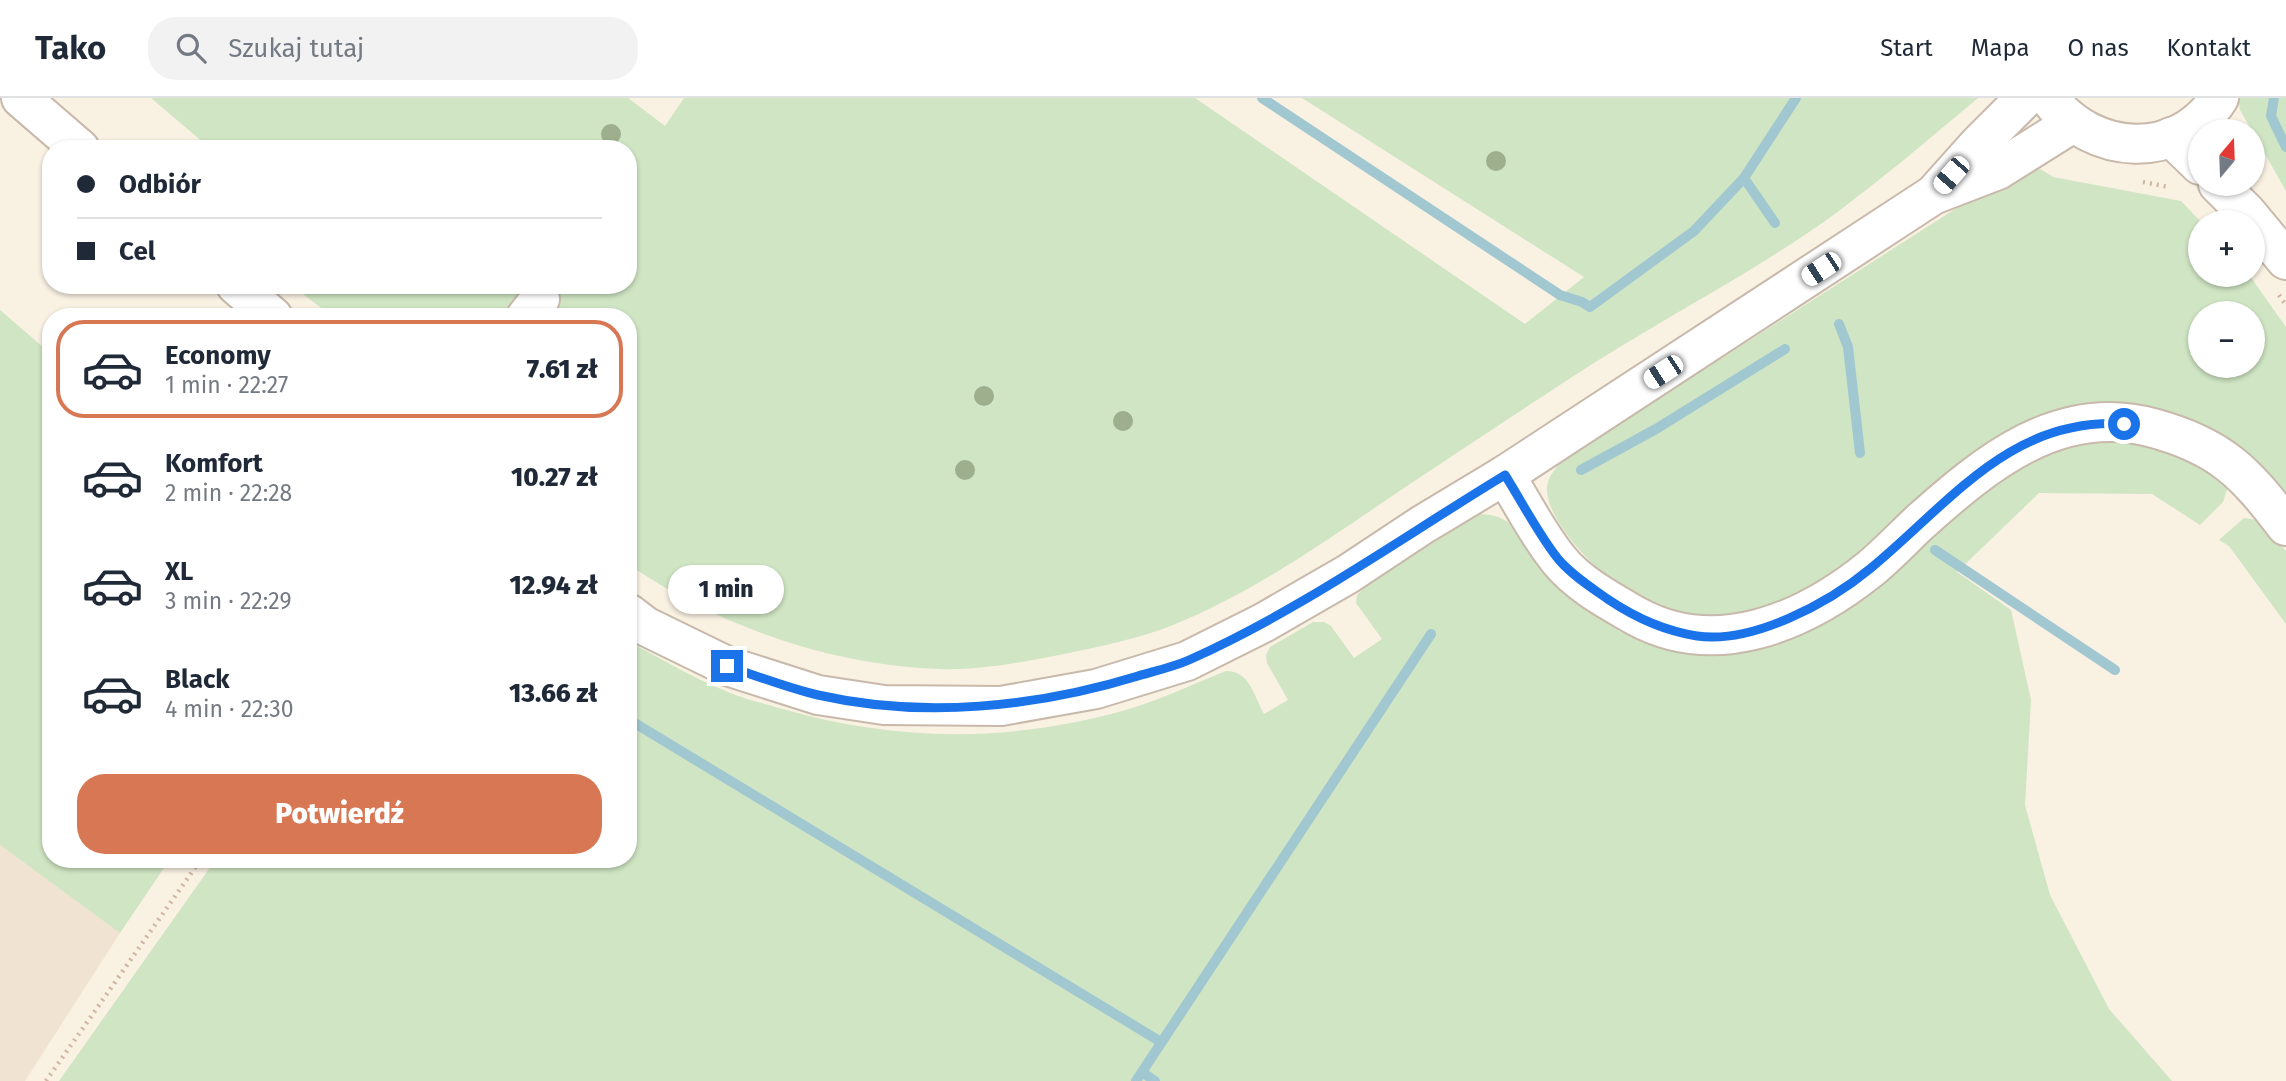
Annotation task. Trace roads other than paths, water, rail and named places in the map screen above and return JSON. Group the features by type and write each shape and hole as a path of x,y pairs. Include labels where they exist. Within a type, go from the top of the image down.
{"street":[{"path":"21,98 70,140"},
{"path":"1933,195 2025,98"},
{"path":"637,620 727,666 818,695 884,705 1001,706 1096,689 1187,662 1263,623 1348,574 1505,475 1933,195 1998,170 2061,111 2099,138 2124,144 2141,144 2171,137 2220,111"},
{"path":"2171,137 2188,153"},
{"path":"2230,196 2286,260"},
{"path":"2257,196 2286,251"},
{"path":"246,294 263,308"},
{"path":"1505,475 1560,561 1586,584 1648,623 1698,636 1761,630 1825,600 1870,569 1956,491 2000,457 2051,432 2079,425 2140,425 2197,443 2230,462 2260,492 2286,526"}],"waterway":[{"path":"1262,98 1560,295 1590,307 1694,231 1744,178 1796,98"},
{"path":"2274,98 2271,116 2286,147"},
{"path":"1744,178 1775,223"},
{"path":"1839,324 1848,347 1860,453"},
{"path":"1581,470 1656,429 1785,349"},
{"path":"1935,550 2115,670"},
{"path":"1136,1081 1431,634"},
{"path":"637,724 1161,1042"},
{"path":"1142,1072 1155,1081"}]}
